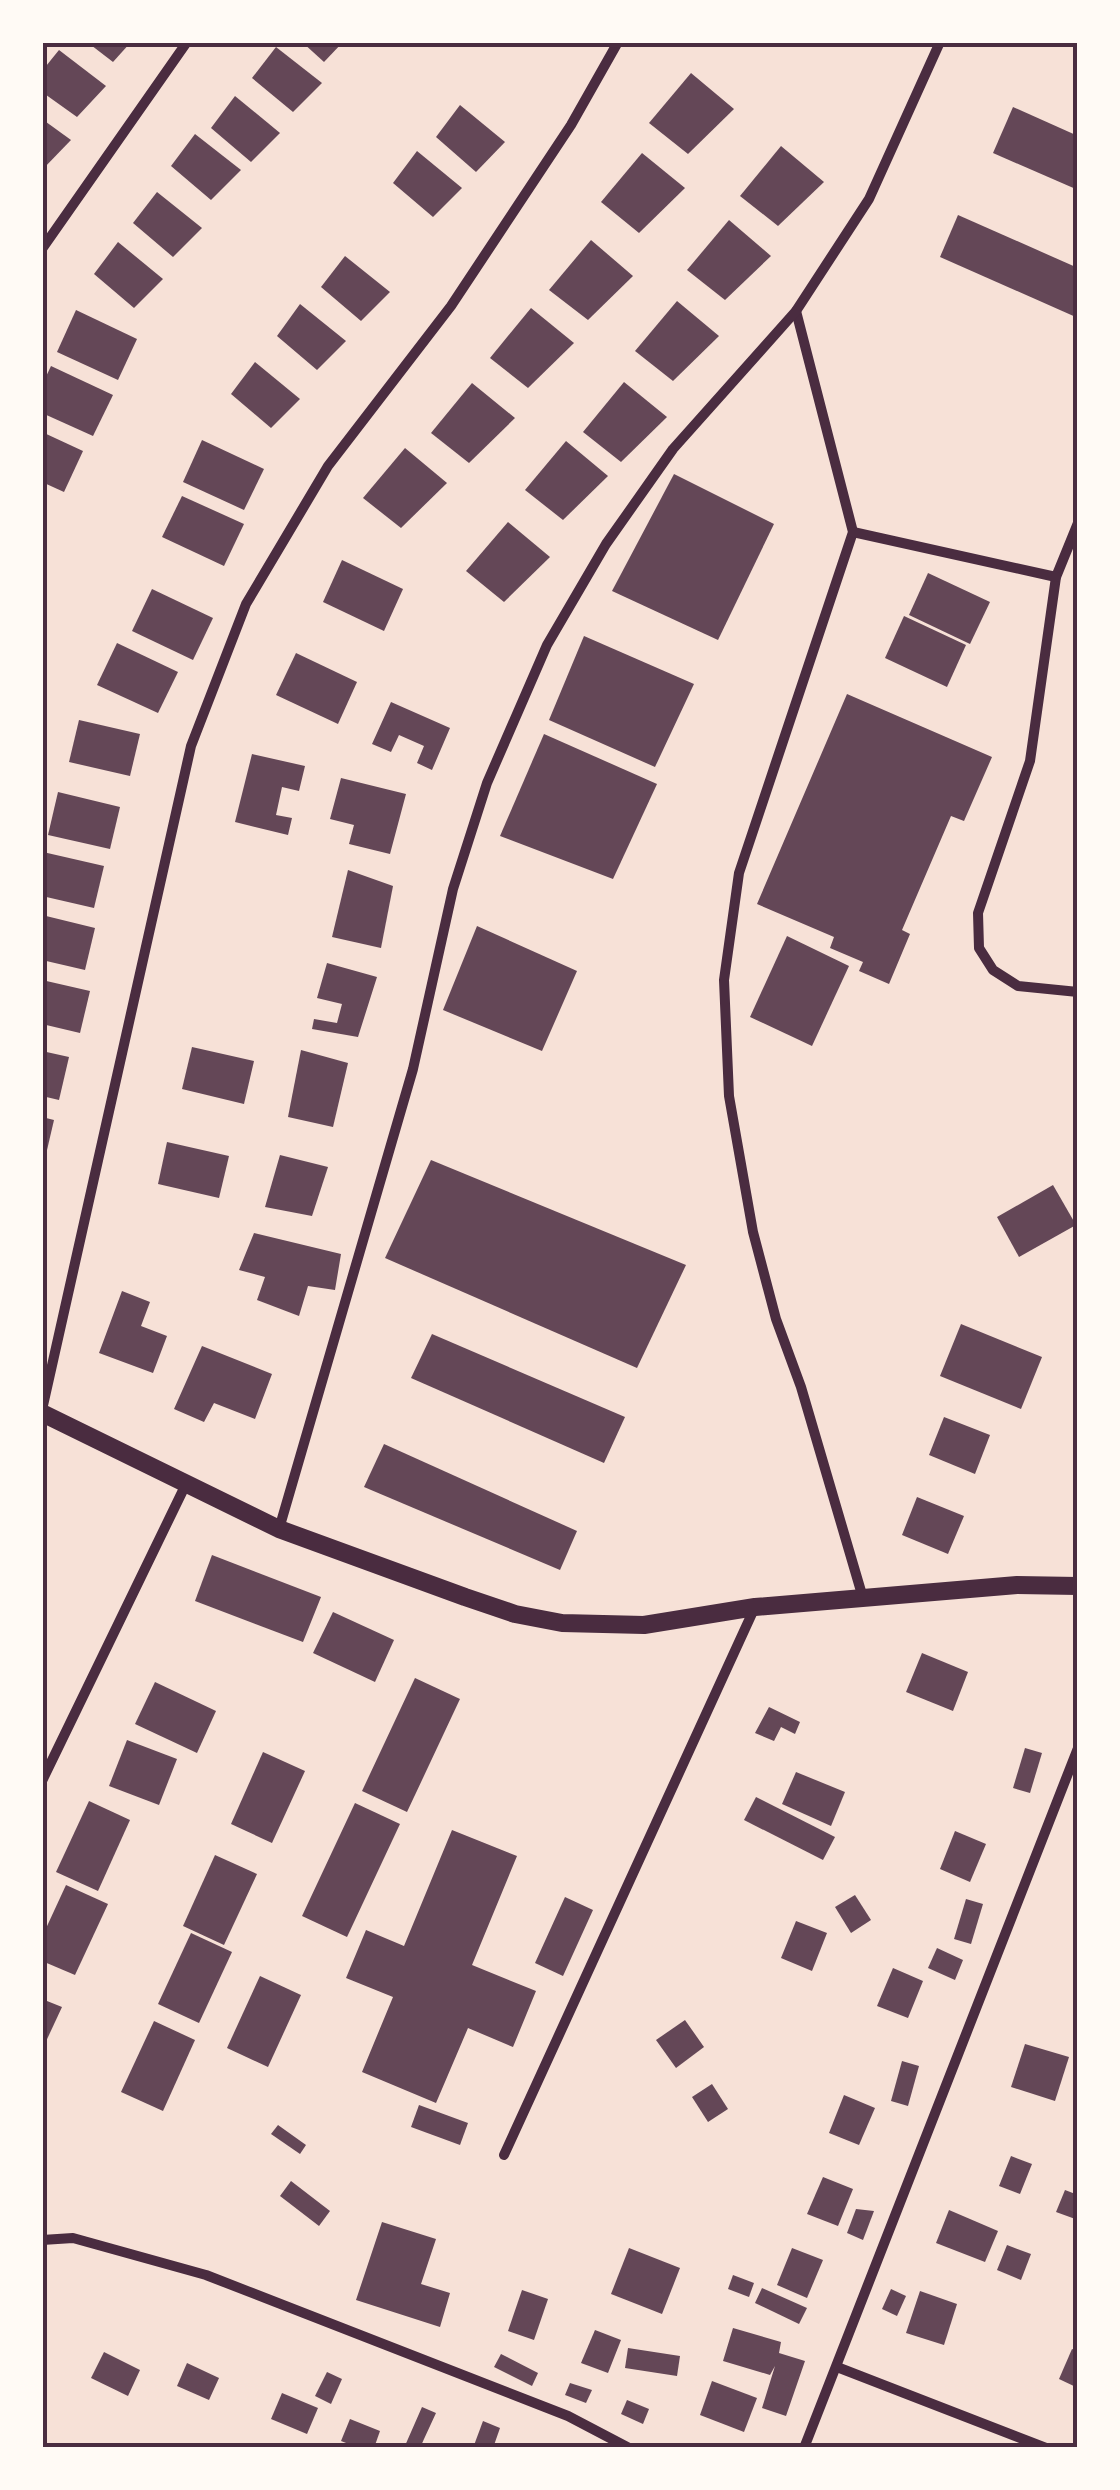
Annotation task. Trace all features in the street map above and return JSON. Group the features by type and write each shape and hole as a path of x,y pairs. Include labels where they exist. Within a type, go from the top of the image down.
{"street":[{"path":"42,249 187,42"},
{"path":"618,42 571,125 451,306 328,466 246,604 191,746 42,1411 279,1530 515,1614 562,1623 644,1626 756,1606 1017,1585 1078,1586"},
{"path":"279,1530 413,1069 454,889 488,784 548,644 606,544 672,449 796,311 868,199 940,42"},
{"path":"796,311 853,532 739,873 724,980 729,1096 753,1232 776,1320 828,1471 864,1600"},
{"path":"1078,523 1056,578 1030,761 978,913 979,948 993,970 1018,986 1078,992"},
{"path":"853,532 1056,578"},
{"path":"42,1781 187,1482"},
{"path":"504,2155 756,1606"},
{"path":"804,2448 1078,1748"},
{"path":"42,2240 73,2238 206,2276 568,2416 630,2448"},
{"path":"838,2368 1046,2448"}],"building":[{"path":"87,42 131,42 113,62"},
{"path":"302,42 343,42 324,62"},
{"path":"276,47 322,83 293,112 252,78"},
{"path":"59,50 106,86 77,117 42,92 42,71"},
{"path":"691,73 734,109 688,154 649,123"},
{"path":"235,96 280,133 251,162 211,128"},
{"path":"460,105 505,142 476,172 436,137"},
{"path":"1013,107 1078,136 1078,190 993,153"},
{"path":"42,119 71,140 42,170"},
{"path":"195,134 241,170 211,200 171,166"},
{"path":"781,146 824,182 778,226 740,196"},
{"path":"417,151 462,188 433,217 393,183"},
{"path":"642,153 685,188 639,233 601,202"},
{"path":"157,192 202,228 173,257 133,223"},
{"path":"958,215 1078,268 1078,318 940,257"},
{"path":"729,220 771,256 725,300 687,270"},
{"path":"591,240 633,276 588,320 549,290"},
{"path":"118,242 163,279 134,308 94,274"},
{"path":"345,256 390,292 361,321 321,287"},
{"path":"677,301 719,336 673,381 635,351"},
{"path":"300,304 346,341 317,370 277,336"},
{"path":"531,308 574,343 528,388 490,358"},
{"path":"76,310 137,339 118,380 57,352"},
{"path":"255,362 300,399 271,428 231,394"},
{"path":"51,366 113,395 93,436 42,413 42,385"},
{"path":"624,382 667,417 621,462 583,432"},
{"path":"472,383 515,418 469,463 431,433"},
{"path":"42,432 83,451 64,492 42,482"},
{"path":"202,440 264,469 244,510 183,482"},
{"path":"566,441 608,476 563,520 525,490"},
{"path":"405,448 447,483 401,528 363,498"},
{"path":"674,474 774,524 718,640 612,591"},
{"path":"182,496 244,524 224,566 162,537"},
{"path":"508,522 550,557 504,602 466,571"},
{"path":"342,560 403,589 384,631 323,602"},
{"path":"928,573 990,602 970,644 909,615"},
{"path":"152,589 213,618 193,660 132,631"},
{"path":"904,616 966,645 947,687 885,658"},
{"path":"584,636 694,684 655,767 549,720"},
{"path":"117,643 178,672 158,713 97,685"},
{"path":"296,653 357,682 338,724 276,695"},
{"path":"847,694 992,757 964,821 951,816 902,930 910,934 889,984 859,971 863,962 830,948 834,937 757,904"},
{"path":"391,702 450,728 432,770 417,763 424,746 399,735 391,752 372,744"},
{"path":"79,720 140,734 130,776 69,762"},
{"path":"544,734 657,784 613,879 500,836"},
{"path":"252,754 305,766 299,791 282,787 276,815 292,818 288,835 235,822"},
{"path":"341,778 406,794 390,854 349,844 354,825 330,819"},
{"path":"58,792 120,807 110,849 48,835"},
{"path":"43,852 104,866 94,908 42,896"},
{"path":"348,870 393,886 381,948 332,937"},
{"path":"42,915 95,928 85,970 42,960"},
{"path":"477,926 577,971 542,1051 443,1010"},
{"path":"787,936 849,966 812,1046 750,1017"},
{"path":"327,963 377,977 358,1037 312,1029 314,1019 337,1023 342,1004 317,998"},
{"path":"42,980 90,991 80,1033 42,1024"},
{"path":"192,1047 254,1061 244,1104 182,1089"},
{"path":"301,1050 348,1063 333,1127 288,1117"},
{"path":"42,1051 69,1057 59,1100 42,1096"},
{"path":"42,1117 54,1120 44,1163 42,1163"},
{"path":"167,1142 229,1156 219,1198 158,1184"},
{"path":"280,1155 328,1167 312,1216 265,1207"},
{"path":"431,1160 686,1265 637,1368 385,1258"},
{"path":"1053,1185 1076,1225 1019,1257 997,1217"},
{"path":"254,1233 341,1254 335,1290 308,1286 299,1316 257,1300 265,1277 239,1270"},
{"path":"122,1291 150,1302 141,1326 167,1336 153,1373 99,1353"},
{"path":"961,1324 1042,1357 1021,1409 940,1376"},
{"path":"432,1334 625,1417 604,1463 411,1378"},
{"path":"202,1346 272,1374 255,1419 214,1403 204,1422 174,1409"},
{"path":"944,1417 990,1435 975,1474 929,1455"},
{"path":"384,1444 577,1531 560,1570 364,1487"},
{"path":"917,1497 964,1516 948,1554 902,1535"},
{"path":"212,1555 321,1597 303,1642 195,1601"},
{"path":"333,1612 394,1640 375,1682 313,1653"},
{"path":"922,1653 968,1672 953,1711 906,1692"},
{"path":"415,1678 460,1699 407,1812 362,1791"},
{"path":"155,1682 216,1711 197,1753 135,1724"},
{"path":"769,1707 800,1722 795,1734 781,1727 774,1741 755,1733"},
{"path":"127,1740 177,1759 159,1805 109,1786"},
{"path":"1025,1748 1042,1753 1030,1793 1013,1788"},
{"path":"263,1752 305,1771 272,1843 231,1824"},
{"path":"796,1772 845,1792 831,1826 782,1804"},
{"path":"756,1797 835,1837 823,1860 744,1820"},
{"path":"89,1801 130,1820 98,1891 56,1872"},
{"path":"355,1803 400,1824 347,1937 302,1916"},
{"path":"452,1830 517,1856 472,1965 536,1991 513,2047 468,2028 436,2103 362,2072 393,1997 346,1978 366,1930 404,1946"},
{"path":"955,1831 986,1844 970,1882 940,1869"},
{"path":"215,1855 257,1874 224,1945 183,1926"},
{"path":"66,1885 108,1904 75,1975 42,1961 42,1937"},
{"path":"855,1895 871,1920 851,1933 835,1907"},
{"path":"565,1897 593,1910 563,1976 535,1963"},
{"path":"966,1899 983,1904 971,1944 954,1939"},
{"path":"796,1921 827,1933 812,1971 781,1958"},
{"path":"191,1933 232,1952 199,2023 158,2004"},
{"path":"937,1948 963,1960 955,1980 928,1968"},
{"path":"893,1968 923,1981 908,2018 877,2006"},
{"path":"260,1976 301,1995 268,2067 227,2048"},
{"path":"42,1999 62,2007 42,2050"},
{"path":"685,2020 704,2047 676,2068 656,2040"},
{"path":"154,2021 195,2040 163,2111 121,2092"},
{"path":"1025,2044 1069,2057 1055,2101 1011,2087"},
{"path":"902,2061 919,2066 908,2106 891,2101"},
{"path":"712,2084 728,2109 708,2122 692,2097"},
{"path":"844,2095 875,2108 859,2145 829,2133"},
{"path":"419,2105 468,2123 460,2145 411,2127"},
{"path":"278,2125 306,2145 300,2154 271,2134"},
{"path":"1011,2156 1032,2164 1020,2194 999,2186"},
{"path":"823,2177 853,2189 838,2226 807,2214"},
{"path":"291,2181 330,2211 319,2226 280,2196"},
{"path":"1065,2190 1078,2195 1078,2220 1056,2212"},
{"path":"856,2209 874,2211 863,2240 847,2233"},
{"path":"949,2210 998,2231 985,2262 936,2243"},
{"path":"382,2222 436,2239 421,2284 450,2293 440,2327 356,2300"},
{"path":"1007,2245 1031,2254 1021,2280 997,2270"},
{"path":"629,2248 680,2268 662,2314 611,2294"},
{"path":"792,2248 823,2260 807,2298 777,2285"},
{"path":"733,2275 754,2283 749,2297 728,2289"},
{"path":"762,2288 807,2308 799,2324 755,2303"},
{"path":"891,2289 906,2296 897,2316 882,2309"},
{"path":"522,2290 548,2299 534,2340 508,2331"},
{"path":"920,2291 957,2304 944,2345 906,2333"},
{"path":"733,2328 781,2342 779,2353 805,2361 786,2416 762,2408 775,2366 770,2375 723,2361"},
{"path":"595,2330 621,2340 608,2373 581,2363"},
{"path":"628,2348 680,2356 677,2376 625,2368"},
{"path":"1072,2349 1078,2351 1078,2388 1059,2379"},
{"path":"104,2352 140,2370 128,2396 91,2378"},
{"path":"501,2354 538,2373 532,2386 494,2367"},
{"path":"187,2363 219,2378 209,2400 177,2386"},
{"path":"327,2372 342,2379 331,2404 315,2396"},
{"path":"712,2381 757,2398 744,2432 700,2415"},
{"path":"570,2383 592,2390 586,2403 565,2395"},
{"path":"282,2393 318,2408 307,2434 271,2419"},
{"path":"627,2400 649,2409 643,2424 621,2414"},
{"path":"422,2407 436,2413 420,2448 404,2448"},
{"path":"350,2419 380,2431 374,2448 359,2448 341,2441"},
{"path":"483,2421 500,2428 493,2448 473,2448"}]}
